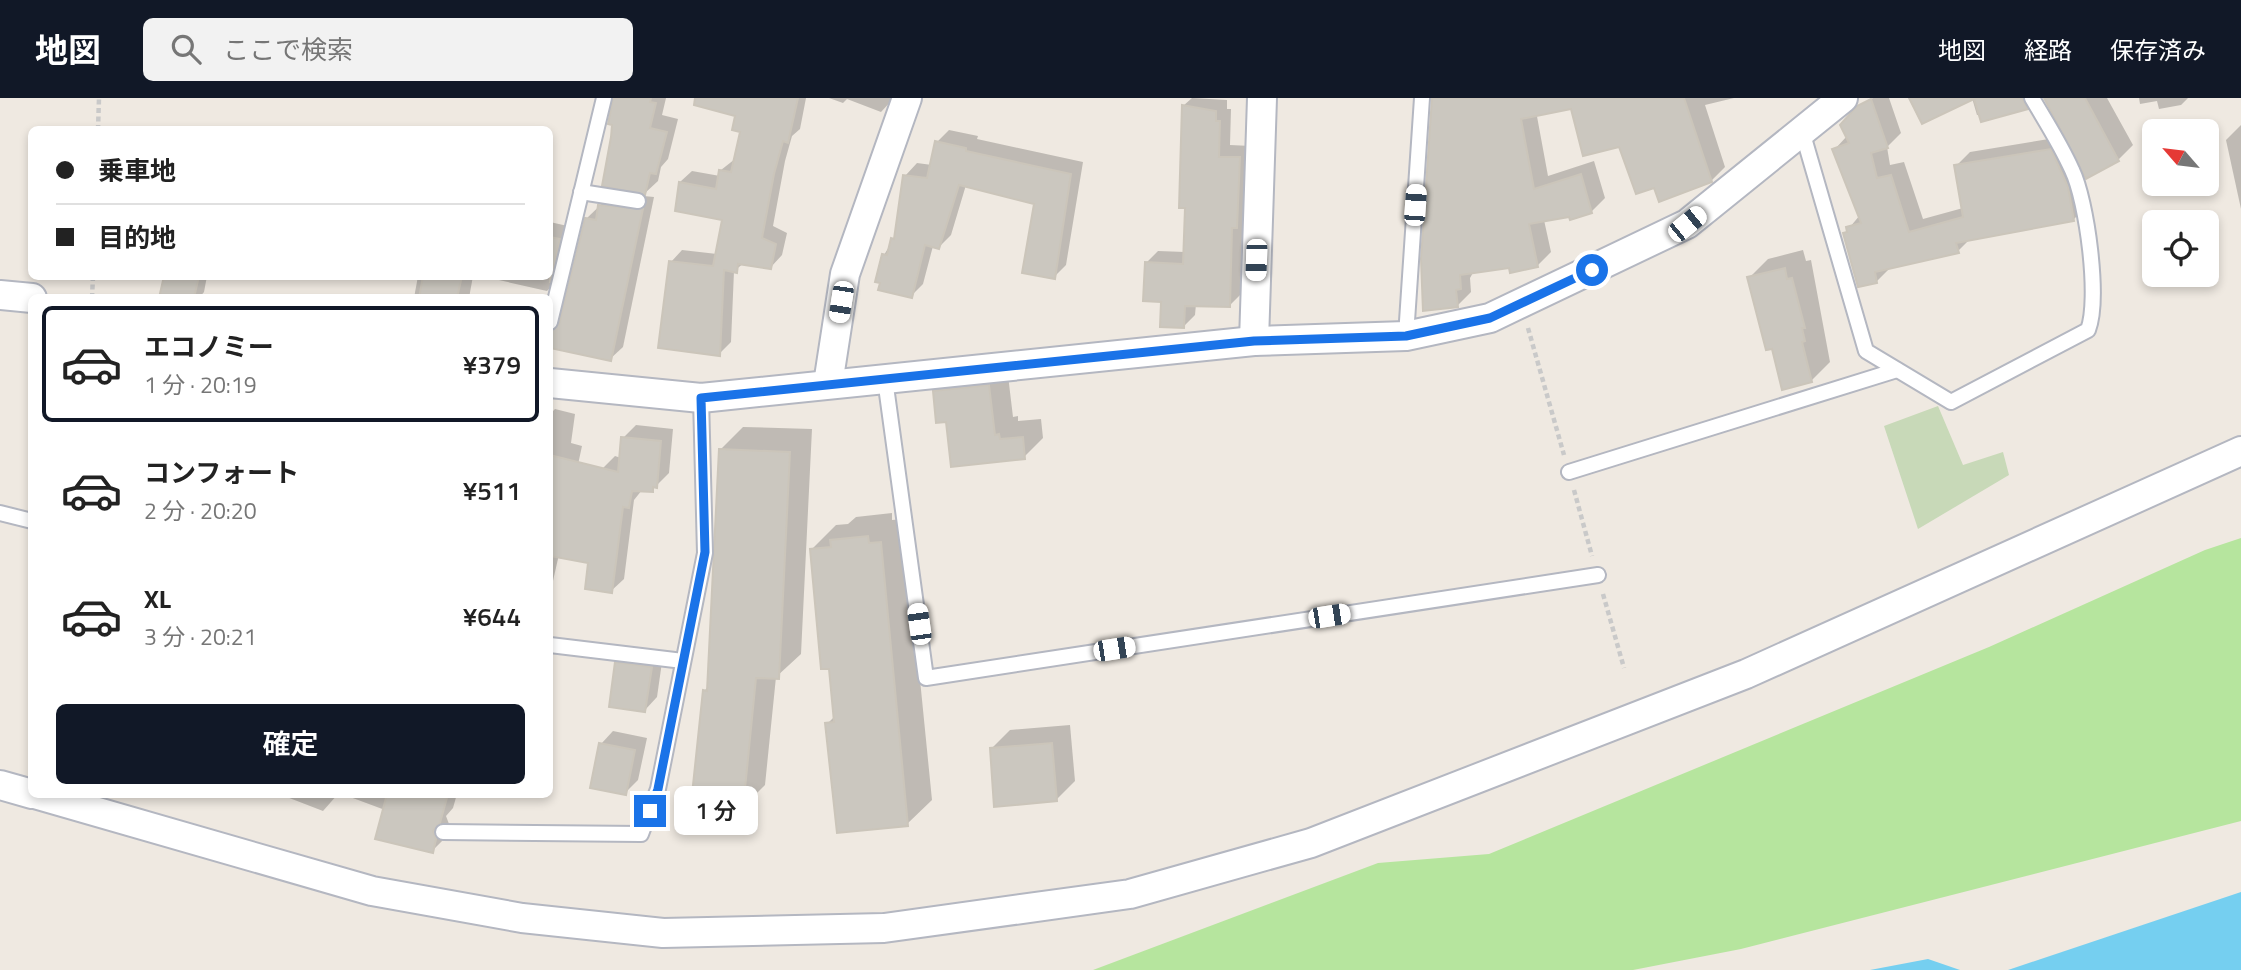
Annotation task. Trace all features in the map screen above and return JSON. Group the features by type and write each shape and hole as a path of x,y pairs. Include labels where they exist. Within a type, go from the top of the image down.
{"street":[{"path":"828,384 845,274 907,98"},
{"path":"1254,341 1262,98"},
{"path":"553,383 701,398 1254,341 1406,336 1490,318 1687,224 1843,98"},
{"path":"0,295 28,298"},
{"path":"47,798 372,891 522,918 663,933 884,928 1130,894 1311,843 1746,674 2241,451"},
{"path":"0,785 28,793"}],"lane":[{"path":"553,309 604,98"},
{"path":"1406,336 1422,98"},
{"path":"1802,131 1866,351 1951,402 2088,330 2092,318 2094,296 2084,210 2073,172 2032,98"},
{"path":"581,192 638,201"},
{"path":"1569,472 1897,370"},
{"path":"886,379 926,678 1598,575"},
{"path":"443,832 641,834 658,789 705,552 701,398"},
{"path":"0,513 28,520"},
{"path":"553,645 683,661"}],"path":[{"path":"97,126 99,98"}],"green space":[{"path":"1938,406 1963,465 2003,452 2009,475 1918,529 1884,426"},
{"path":"2241,538 2241,821 1741,949 1633,970 1093,970 1378,863 1489,854 1989,647 2205,550"}],"water":[{"path":"2241,892 2241,970 2008,970"},
{"path":"1928,959 1960,970 1870,970"}],"building":[{"path":"613,98 651,98 650,102 656,103 650,128 667,132 656,174 650,173 645,195 602,186 611,137 612,125 608,124"},
{"path":"695,98 798,98 788,143 783,141 774,174 762,238 776,244 771,269 738,264 737,273 724,270 720,356 658,348 669,261 713,266 722,220 675,211 679,182 716,189 719,170 731,172 740,132 732,130 735,116 694,105"},
{"path":"1432,98 1684,98 1712,182 1659,202 1654,188 1636,194 1619,147 1583,156 1571,109 1521,119 1534,189 1581,174 1592,213 1570,220 1569,217 1529,224 1538,267 1510,273 1509,268 1460,275 1461,289 1456,290 1458,307 1423,311 1421,259"},
{"path":"1909,98 2022,98 2028,109 1981,122 1974,99 1922,124"},
{"path":"2044,98 2085,98 2119,161 2086,179"},
{"path":"1871,99 1888,148 1871,153 1877,178 1891,175 1909,232 1963,217 1954,165 2051,149 2068,187 2074,221 1956,243 1959,253 1875,272 1877,283 1858,287 1843,233 1847,232 1846,227 1861,223 1832,149 1849,143 1840,125 1857,106"},
{"path":"1182,105 1216,111 1216,121 1220,121 1219,157 1240,157 1237,228 1232,228 1230,307 1185,306 1184,328 1160,327 1161,302 1143,301 1145,262 1183,264 1185,208 1179,208"},
{"path":"935,141 966,148 966,151 1071,174 1055,279 1022,273 1034,204 959,185 939,249 925,245 912,298 878,290 880,283 875,282 882,254 887,255 891,238 894,239 903,175 927,178"},
{"path":"598,205 643,209 611,361 553,349 553,329 559,324 585,218 596,220"},
{"path":"553,238 560,239 553,270"},
{"path":"1785,268 1787,279 1792,278 1805,328 1802,328 1805,341 1802,342 1812,382 1782,390 1772,349 1766,350 1747,277"},
{"path":"163,280 198,280 195,294 160,294"},
{"path":"422,280 461,280 458,294 420,294"},
{"path":"989,385 995,435 999,434 1000,439 1023,437 1025,459 951,467 946,422 936,423 933,391"},
{"path":"621,437 661,441 657,488 653,487 653,492 632,491 629,508 623,507 612,593 585,589 588,563 553,557 553,456 618,472"},
{"path":"719,449 790,452 779,679 756,678 743,809 691,804 703,690 707,691"},
{"path":"868,536 869,543 881,542 908,826 837,833 825,723 834,722 829,669 821,669 810,549 831,547 830,540"},
{"path":"615,662 652,667 645,712 609,707"},
{"path":"599,743 635,750 626,795 590,788"},
{"path":"1052,743 1057,801 994,807 990,748"},
{"path":"386,798 447,798 440,823 433,831 436,839 433,853 375,839"}],"route":[{"path":"650,811 658,789 705,552 701,398 1254,341 1406,336 1490,318 1592,270"}]}
